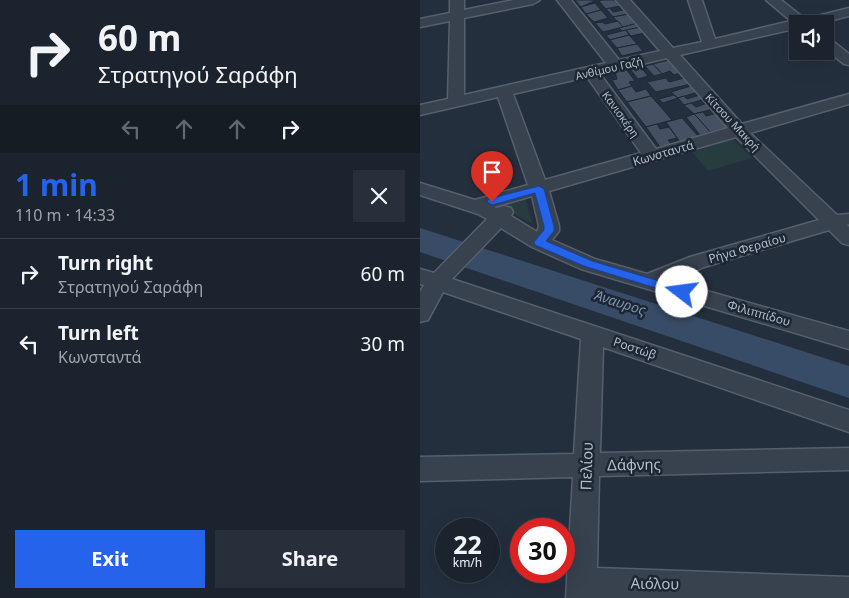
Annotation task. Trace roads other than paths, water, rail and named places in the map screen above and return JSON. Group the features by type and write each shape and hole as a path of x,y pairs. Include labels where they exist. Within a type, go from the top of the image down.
{"street":[{"path":"456,102 457,0"},
{"path":"420,23 532,0"},
{"path":"564,0 616,66"},
{"name":"Κίτσου Μακρή","path":"623,0 739,131 841,220 849,238"},
{"path":"695,0 710,44"},
{"path":"773,0 790,15"},
{"name":"Ανθίμου Γαζή","path":"834,16 849,12"},
{"name":"Ανθίμου Γαζή","path":"420,110 789,27"},
{"path":"834,49 849,61"},
{"name":"Κανισκέρη","path":"591,72 652,156"},
{"path":"504,91 539,189 549,226 549,231 539,242"},
{"name":"Κωνσταντά","path":"476,206 849,99"},
{"name":"Φιλιππίδου","path":"420,189 476,206 539,242 588,264 849,340"},
{"path":"420,314 436,276 498,219"},
{"name":"Ρήγα Φεραίου","path":"647,282 697,262 841,220"},
{"name":"Ροστώβ","path":"436,276 592,334 849,421"},
{"name":"Πελίου","path":"581,590 592,334"},
{"name":"Δάφνης","path":"420,469 849,459"},
{"name":"Αιόλου","path":"581,590 849,592"}],"water":[{"name":"Άναυρος","path":"420,228 849,366 849,398 420,252"}]}
